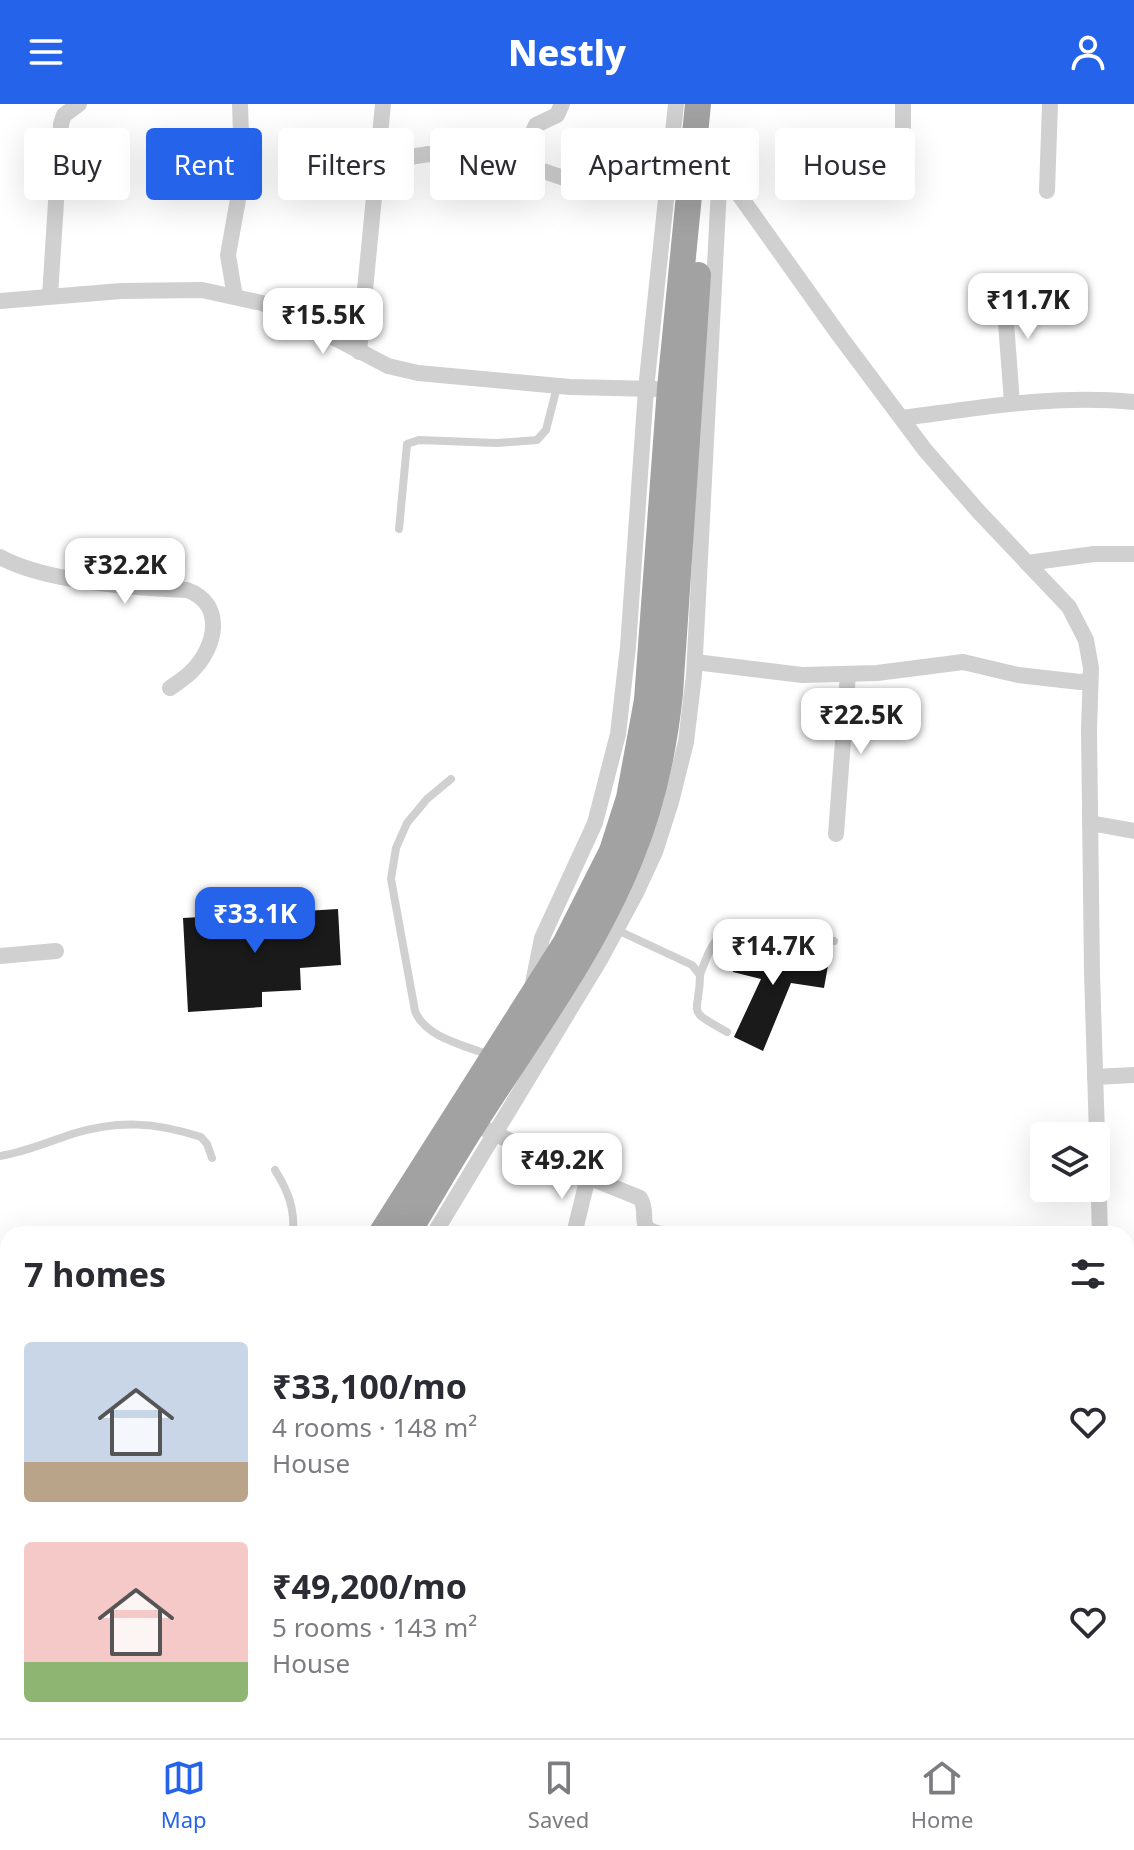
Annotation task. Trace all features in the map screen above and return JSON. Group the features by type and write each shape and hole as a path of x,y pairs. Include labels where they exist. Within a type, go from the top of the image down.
{"highway":[{"path":"388,1226 474,1125 494,1057 565,944 612,851 629,798 647,700 658,389 698,104"},
{"path":"713,104 713,128"},
{"path":"412,1226 539,1026 608,909 631,858 654,788 670,694 709,200"}],"street":[{"path":"50,296 61,124 64,115 79,104"},
{"path":"235,297 228,255 242,164 240,104"},
{"path":"380,128 383,104"},
{"path":"535,128 557,115 562,104"},
{"path":"0,301 184,288 235,297 285,312 388,366 418,373 557,386 658,389 676,104"},
{"path":"903,104 903,128"},
{"path":"1047,191 1050,104"},
{"path":"359,352 372,200"},
{"path":"437,1226 474,1125 617,930 655,852 671,802 686,742 695,662 711,200"},
{"path":"745,200 946,476 1069,607 1086,640 1090,681 1090,823 1100,1226"},
{"path":"1003,282 1012,403"},
{"path":"902,418 1012,403 1079,399 1134,402"},
{"path":"1027,563 1094,554 1134,554"},
{"path":"0,557 35,570 107,585 187,590 197,594 212,610 213,633 192,671 170,688"},
{"path":"695,662 802,675 848,674 963,662 1018,675 1090,681"},
{"path":"836,834 848,674"},
{"path":"1090,823 1134,831"},
{"path":"0,956 56,951"},
{"path":"1095,1077 1134,1075"},
{"path":"474,1125 640,1198 645,1206 647,1226"},
{"path":"576,1226 588,1177"}],"lane":[{"path":"399,529 407,444 419,440 497,443 537,440 546,430 557,386"},
{"path":"451,779 427,799 407,823 396,848 391,879 419,1021 436,1033 494,1057"},
{"path":"727,1032 698,1013 696,1003 700,975 711,946 725,932 736,929 834,941"},
{"path":"617,930 692,965 700,975"},
{"path":"0,1156 23,1152 97,1127 132,1123 201,1137 212,1158"},
{"path":"275,1170 288,1190 293,1207 293,1226"}],"building":[{"path":"338,909 341,965 300,968 301,990 262,992 262,1007 188,1012 183,918"},
{"path":"738,944 829,960 824,988 791,983 763,1051 734,1037 761,979 733,972"}]}
